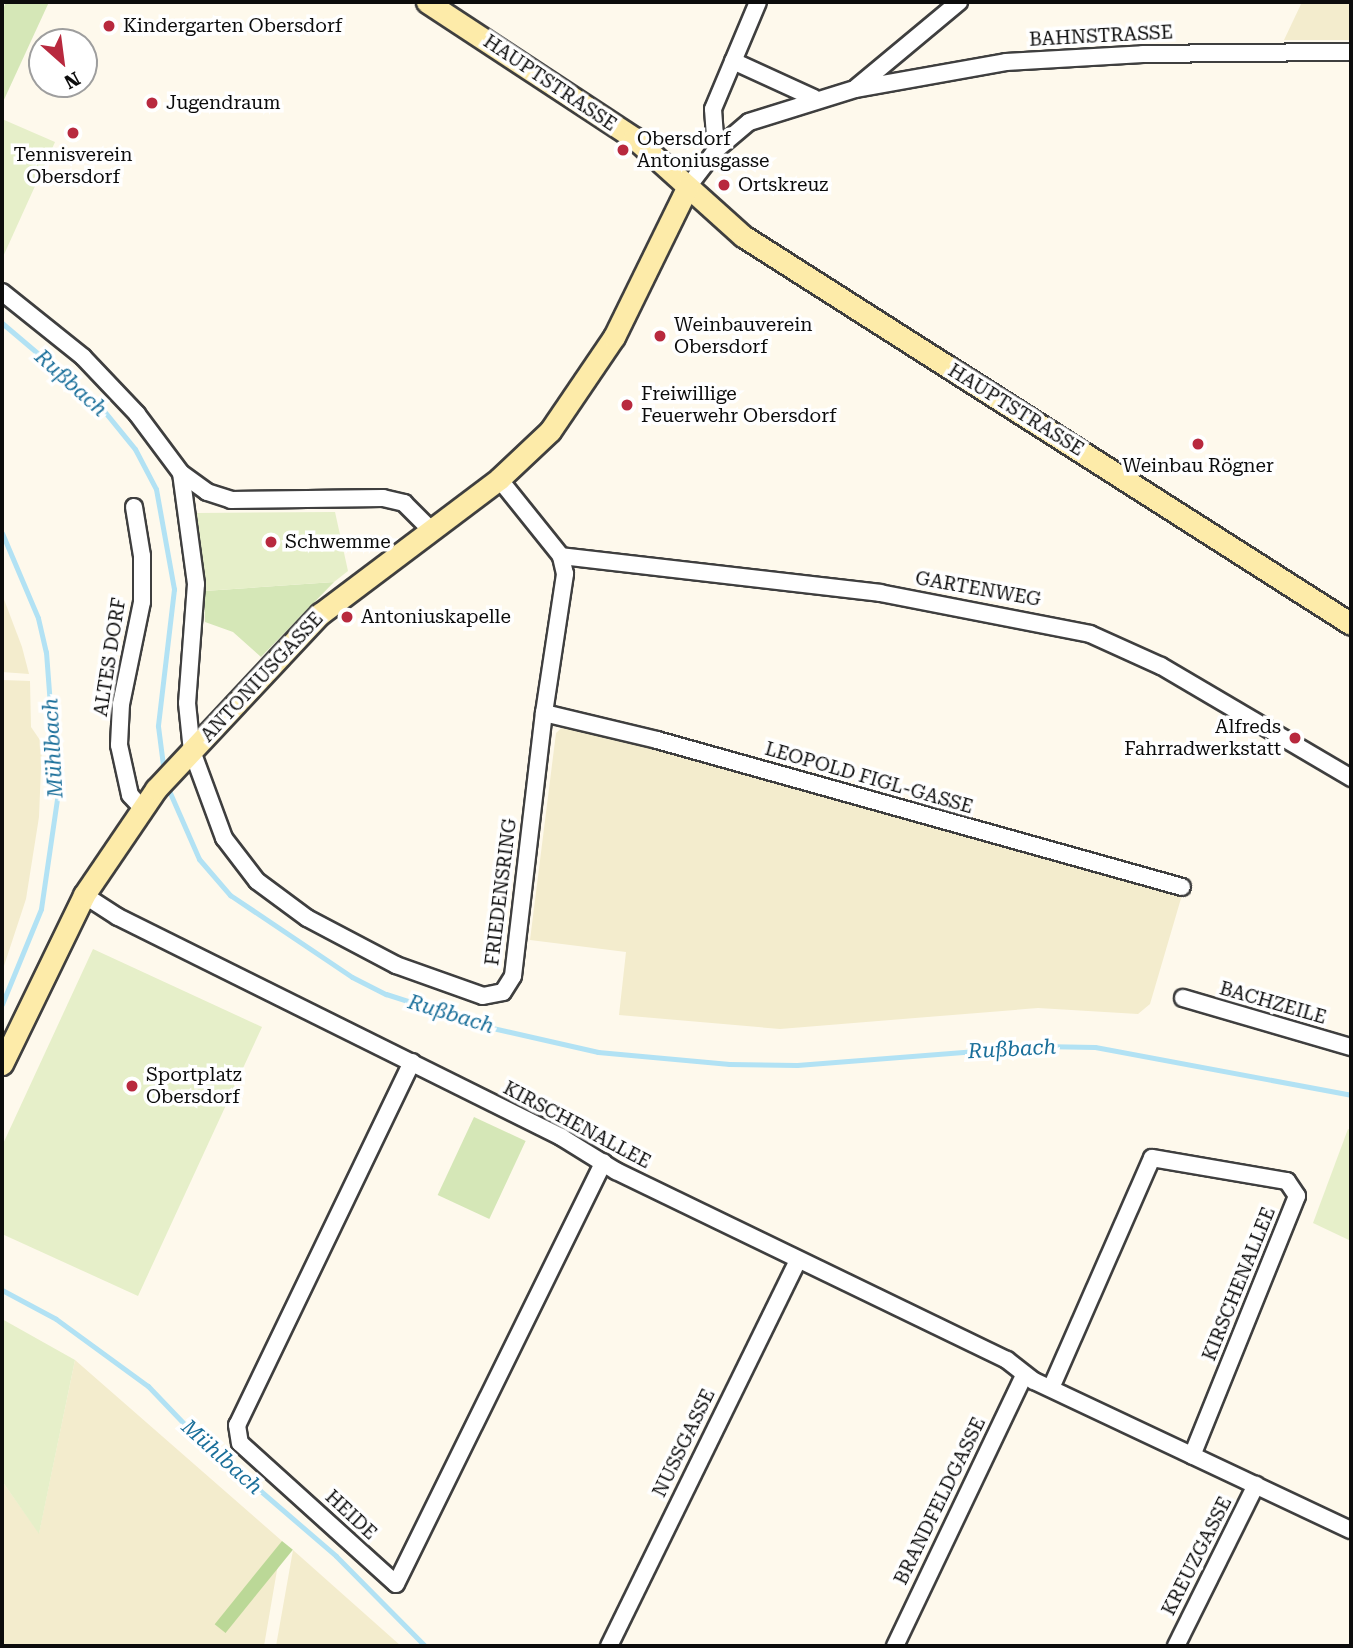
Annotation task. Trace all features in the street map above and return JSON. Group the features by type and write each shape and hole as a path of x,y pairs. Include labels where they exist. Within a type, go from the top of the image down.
{"street":[{"name":"HAUPTSTRASSE","path":"428,2 634,138 743,236 1351,624"},
{"path":"716,150 713,109 758,2"},
{"path":"855,89 959,2"},
{"name":"BAHNSTRASSE","path":"687,188 716,150 749,122 814,99 855,89 1006,62 1143,54 1351,52"},
{"path":"733,61 814,99"},
{"name":"ANTONIUSGASSE","path":"2,1064 84,895 156,789 320,614 429,528 499,479 550,431 595,370 687,188"},
{"path":"2,292 29,309 116,391 181,473 207,492 231,500 383,498 404,503 429,528"},
{"path":"181,473 196,584 187,703 187,756"},
{"path":"499,479 561,556"},
{"name":"ALTES DORF","path":"134,507 142,556 142,602 121,704 119,745 127,788 142,808"},
{"name":"FRIEDENSRING","path":"187,756 224,838 279,901 397,965 474,993 494,996 508,988 513,976 544,713 565,574 561,556"},
{"name":"GARTENWEG","path":"561,556 880,593 1090,634 1161,666 1351,778"},
{"name":"LEOPOLD FIGL-GASSE","path":"544,713 657,740 1182,887"},
{"name":"KIRSCHENALLEE","path":"84,895 118,917 412,1062 604,1162 997,1355 1024,1375 1351,1530"},
{"name":"BACHZEILE","path":"1183,998 1351,1047"},
{"name":"HEIDE","path":"412,1062 237,1425 240,1443 396,1584 604,1162"},
{"name":"KIRSCHENALLEE","path":"1051,1388 1152,1158 1287,1181 1297,1196 1192,1456"},
{"name":"NUSSGASSE","path":"609,1646 798,1259"},
{"name":"BRANDFELDGASSE","path":"895,1646 1024,1375"},
{"name":"KREUZGASSE","path":"1175,1646 1256,1485"}],"shaded area":[{"path":"1302,2 1351,2 1351,40 1284,40"},
{"path":"2,594 22,647 29,674 2,672"},
{"path":"2,680 30,681 31,727 42,743 39,817 26,899 2,972"},
{"path":"565,725 1175,891 1182,895 1150,1004 1138,1014 1038,1008 780,1029 619,1015 626,952 530,940 556,733"},
{"path":"75,1360 282,1541 264,1646 2,1646 2,1481 39,1533"},
{"path":"293,1550 401,1646 276,1646"}],"green space":[{"path":"6,2 49,2 37,28 28,28 28,48 2,104 2,12"},
{"path":"2,119 55,142 2,259"},
{"name":"Schwemme","path":"335,512 348,571 334,582 204,591 197,513"},
{"path":"334,582 261,657 233,632 205,622 204,591"},
{"name":"Sportplatz Obersdorf","path":"93,949 262,1027 138,1296 2,1234 2,1146"},
{"path":"474,1117 526,1141 489,1219 438,1195"},
{"path":"1348,1129 1351,1130 1351,1241 1313,1223"},
{"path":"2,1319 75,1360 39,1534 2,1481"},
{"path":"282,1541 293,1550 226,1633 215,1624"}],"waterway":[{"name":"Rußbach","path":"2,323 100,406 135,449 156,489 174,589 158,726 164,773"},
{"name":"Mühlbach","path":"2,533 38,618 46,652 57,799 41,909 2,1004"},
{"name":"Rußbach","path":"167,786 199,859 230,895 352,977 386,994 488,1027 598,1052 729,1064 797,1065 1040,1046 1095,1047 1351,1095"},
{"name":"Mühlbach","path":"2,1290 56,1319 148,1386 192,1432 336,1556 425,1646"}],"place":[{"name":"Kindergarten Obersdorf","path":"109,26"},
{"name":"Jugendraum","path":"152,103"},
{"name":"Tennisverein Obersdorf","path":"73,133"},
{"name":"Obersdorf Antoniusgasse","path":"623,150"},
{"name":"Ortskreuz","path":"724,185"},
{"name":"Weinbauverein Obersdorf","path":"660,336"},
{"name":"Freiwillige Feuerwehr Obersdorf","path":"627,405"},
{"name":"Weinbau Rögner","path":"1198,444"},
{"name":"Schwemme","path":"271,542"},
{"name":"Antoniuskapelle","path":"347,617"},
{"name":"Alfreds Fahrradwerkstatt","path":"1295,738"},
{"name":"Sportplatz Obersdorf","path":"132,1086"}]}
